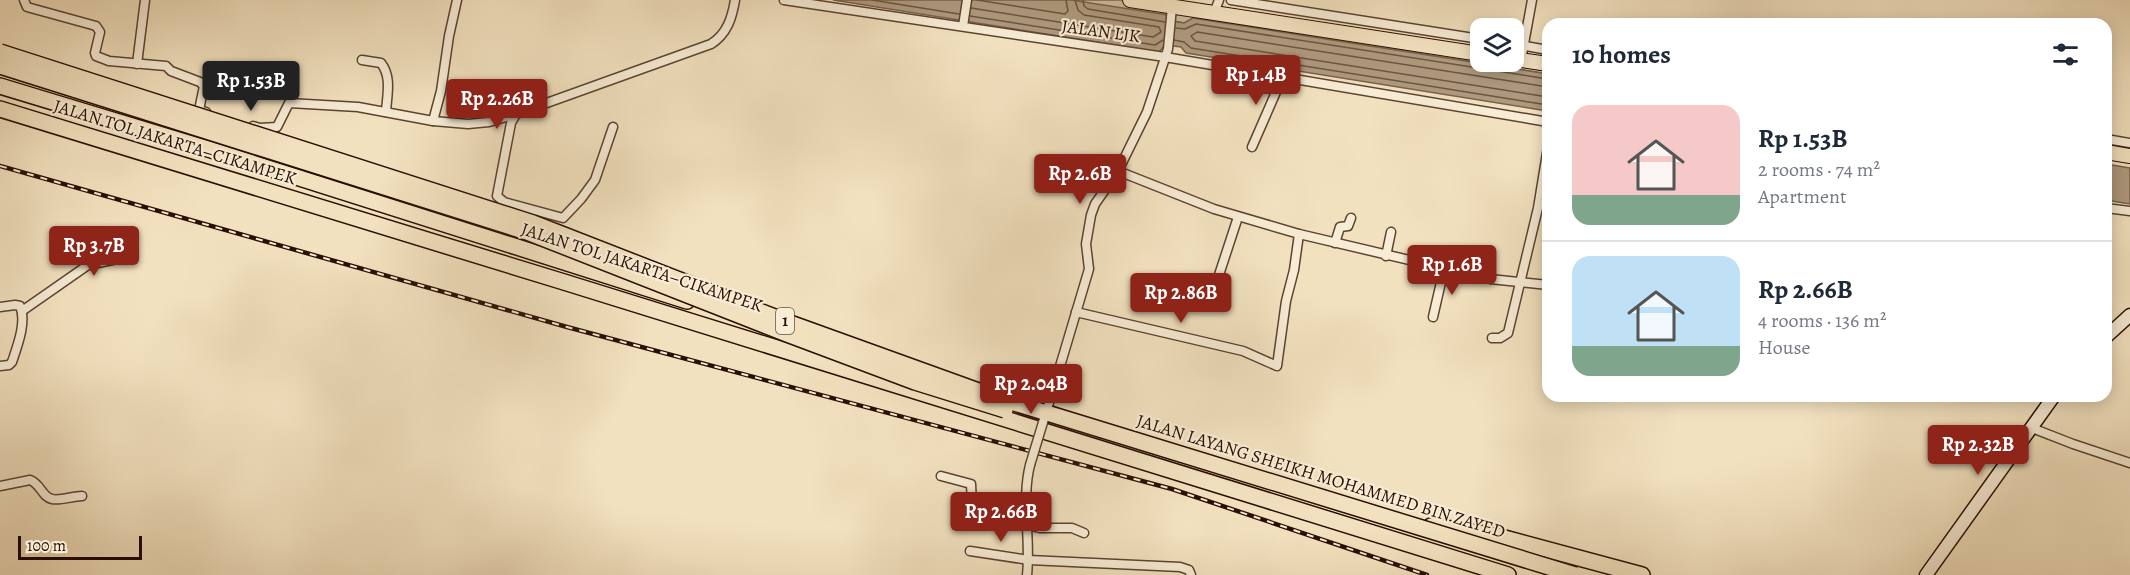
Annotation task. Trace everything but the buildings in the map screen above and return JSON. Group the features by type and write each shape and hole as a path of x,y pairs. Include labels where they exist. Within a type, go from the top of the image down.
{"highway":[{"name":"JALAN LAYANG SHEIKH MOHAMMED BIN ZAYED","path":"0,52 532,223 801,327 998,398 1575,575"},
{"name":"JALAN LAYANG SHEIKH MOHAMMED BIN ZAYED","path":"0,66 527,232 915,382 1544,575"},
{"name":"JALAN TOL JAKARTA–CIKAMPEK","path":"0,86 239,159 956,387 1582,575"},
{"name":"JALAN TOL JAKARTA–CIKAMPEK","path":"0,109 1508,575"},
{"path":"1405,522 1497,537 1642,575"}],"main road":[{"path":"1130,0 1172,14 1217,7 1470,52"},
{"path":"1524,56 1542,62"},
{"path":"2112,153 2130,156"},
{"path":"2112,332 2130,315"},
{"path":"1926,575 2051,402"}],"street":[{"path":"24,0 27,7 96,26 100,32 94,53 96,56 109,61 165,66 204,86 200,110 260,128 277,127 289,104 358,107 433,121 468,124 489,122 711,44 721,38 724,33 735,0"},
{"path":"137,64 145,0"},
{"path":"433,121 441,91 457,0"},
{"name":"JALAN LJK","path":"784,0 1166,53 1283,76 1542,121"},
{"path":"963,24 967,0"},
{"path":"1231,0 1470,37"},
{"path":"1524,37 1532,0"},
{"path":"1027,575 1029,560 1026,481 1089,269 1086,244 1090,215 1118,171 1147,112 1166,53 1172,14"},
{"path":"1524,54 1542,51"},
{"path":"362,60 381,63 384,67 388,87 386,112"},
{"path":"1252,147 1283,76"},
{"path":"516,114 512,123 497,196 504,202 563,218 595,180 613,127"},
{"path":"2112,141 2130,143"},
{"path":"1118,171 1238,217 1299,234 1490,279 1542,284"},
{"path":"1492,338 1500,338 1508,333 1542,184"},
{"path":"2112,208 2130,211"},
{"path":"1216,284 1238,217"},
{"path":"1335,243 1340,227 1348,226 1351,219"},
{"path":"1386,256 1391,232"},
{"path":"1076,312 1243,351 1277,366 1299,234"},
{"path":"22,311 88,265 117,259 125,245 122,238"},
{"path":"1433,317 1444,269"},
{"path":"0,307 15,305 20,306 22,311 22,321 12,362 9,365 0,366"},
{"path":"2032,428 2130,462"},
{"path":"941,476 971,484 975,513 984,518 1000,519 1040,528 1072,528 1084,533"},
{"path":"0,486 30,480 54,500 81,496"},
{"path":"970,551 1029,560 1180,567 1189,570 1191,575"}],"shaded area":[{"path":"1071,0 1130,0 1470,52 1470,62 1194,18 1184,23"},
{"path":"1524,63 1542,64 1542,73 1524,70"}],"water":[{"path":"833,0 1071,0 1168,15 1172,21 1184,23 1193,18 1470,62 1470,72 1524,70 1542,73 1542,110 1186,53 1181,47 1165,45 1159,52"},
{"path":"2112,165 2130,168 2130,204 2112,201"}],"railway":[{"path":"0,166 567,327 1172,489 1427,575"}]}
